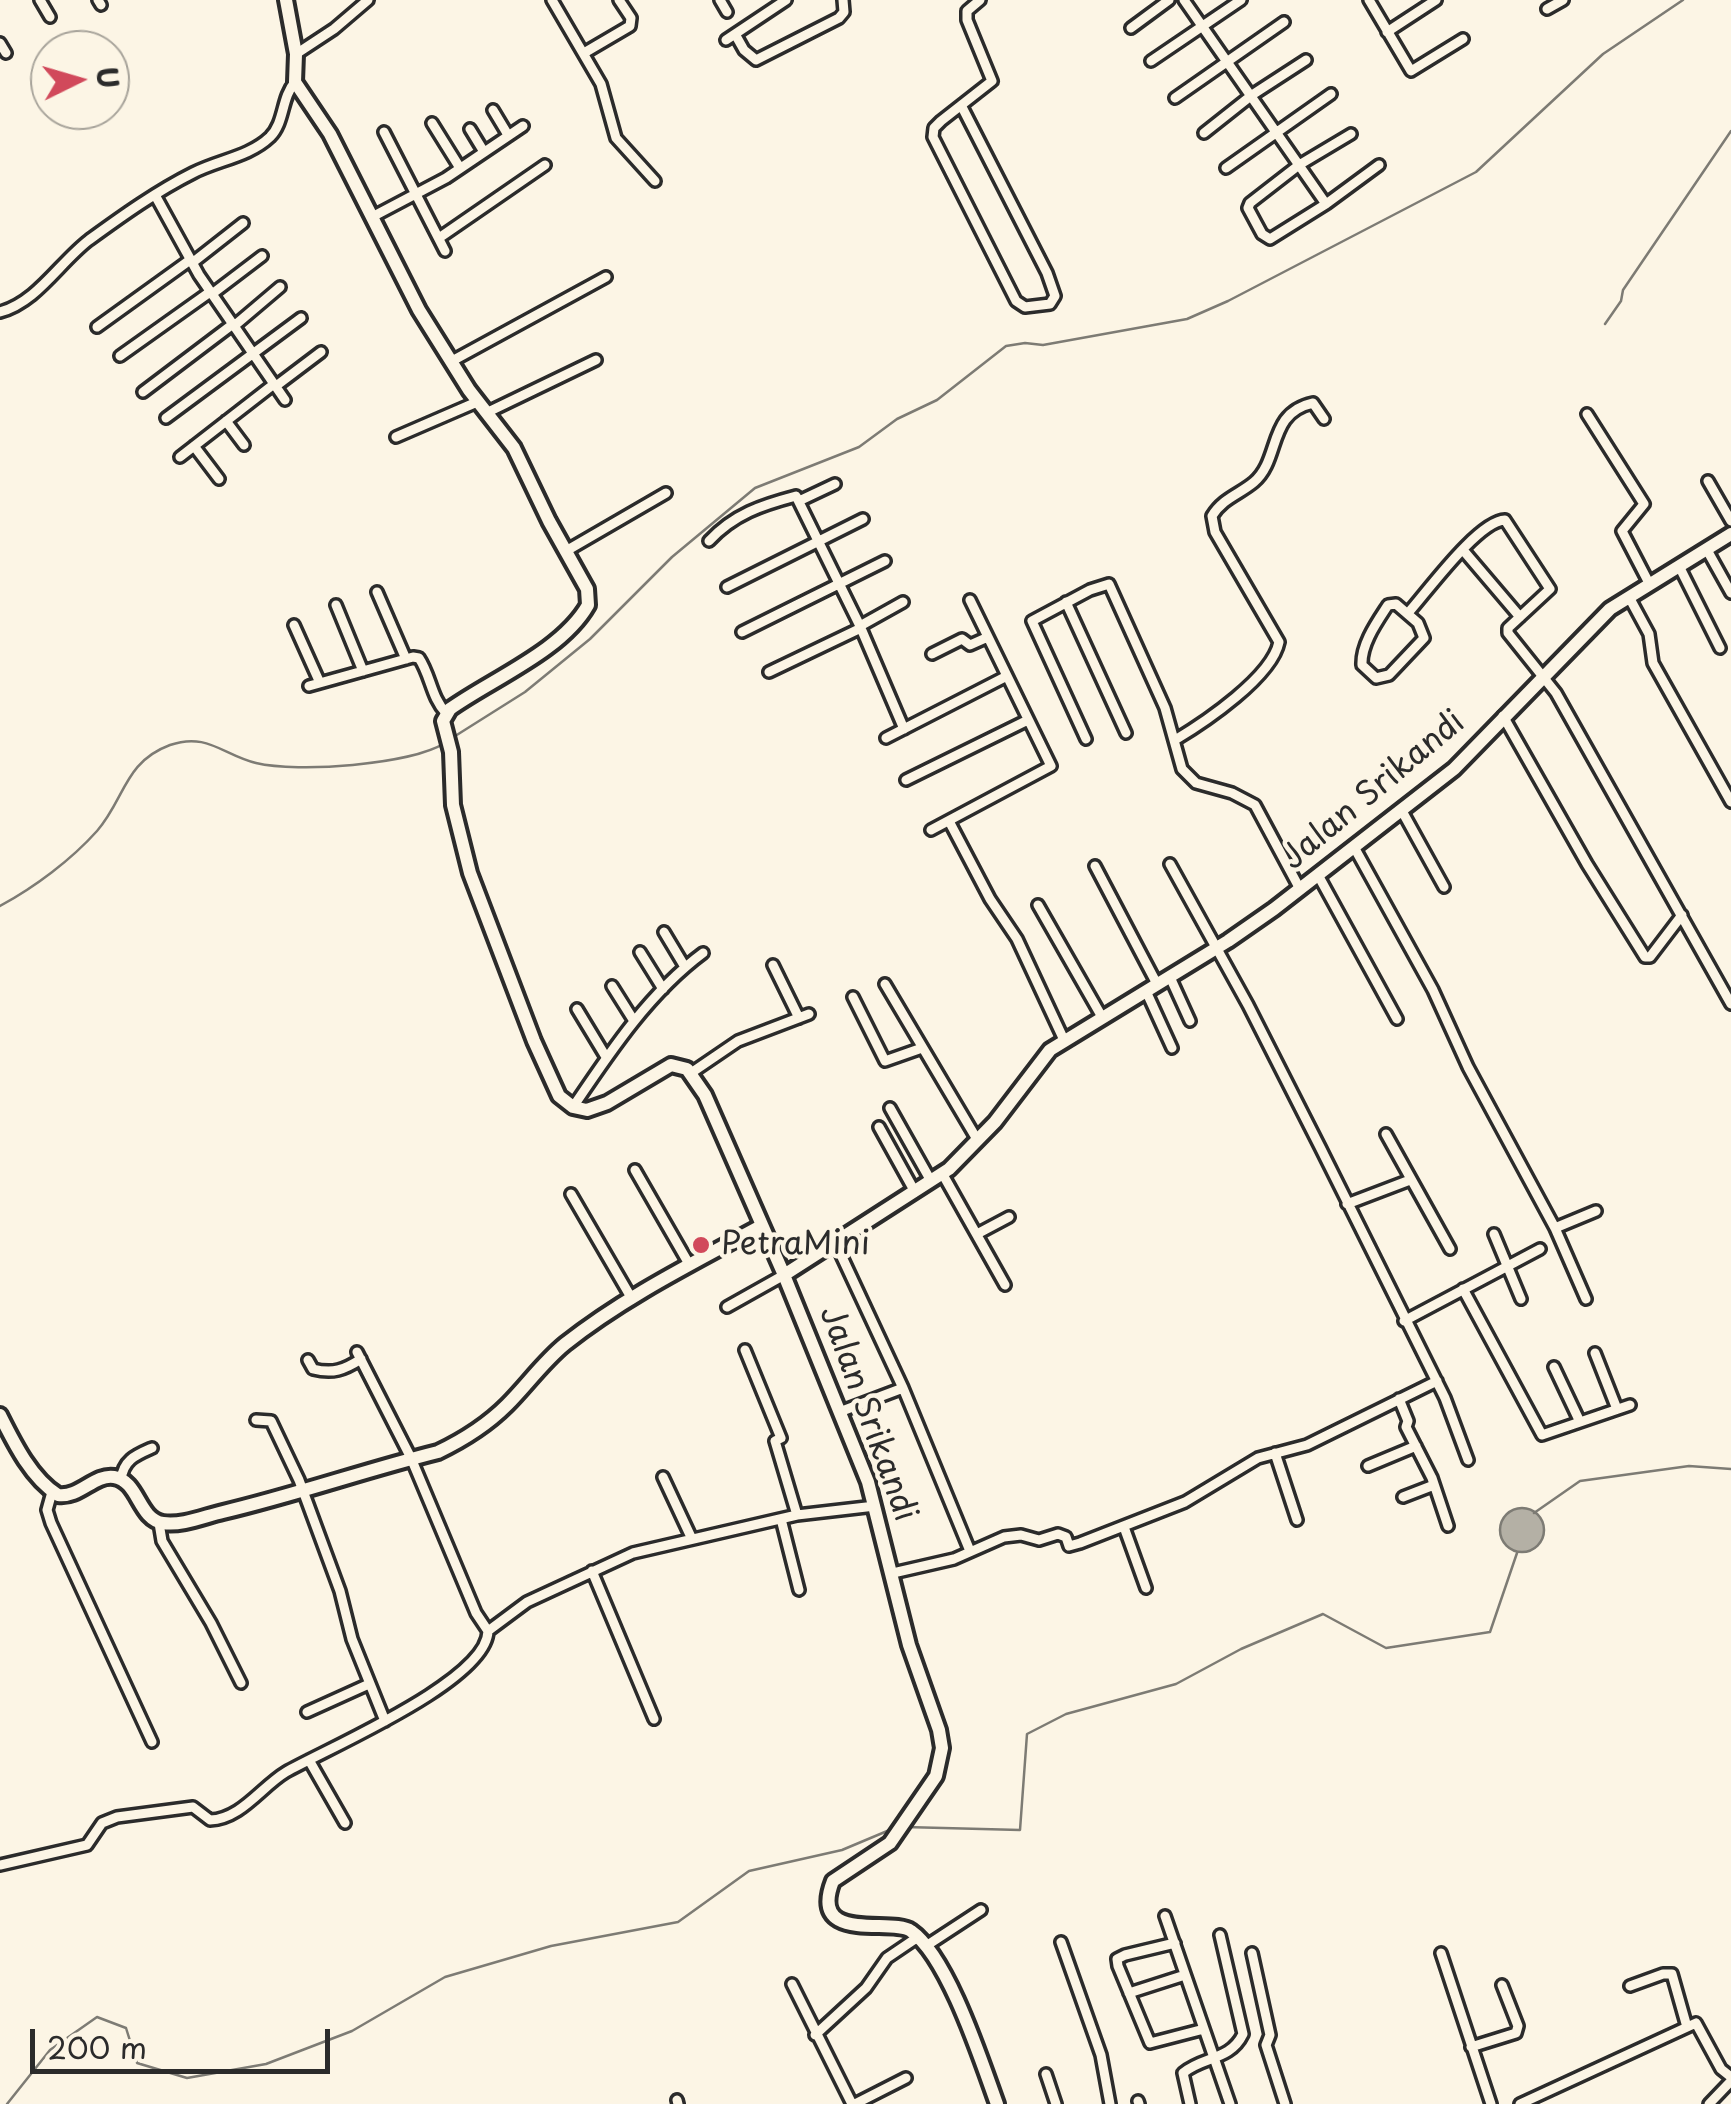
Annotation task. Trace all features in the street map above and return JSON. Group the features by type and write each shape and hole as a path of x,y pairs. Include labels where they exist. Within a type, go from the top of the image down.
{"street":[{"path":"40,0 50,17"},
{"path":"286,0 296,54 295,82 330,134 419,310 482,408 514,448 587,589 588,605 583,614 526,662 480,688 445,721"},
{"path":"296,54 368,0"},
{"path":"552,0 605,93 616,138 655,182"},
{"path":"584,53 630,26 631,18 619,0"},
{"path":"720,0 728,12"},
{"path":"786,0 730,37 752,59 764,58 839,18 844,12 843,0"},
{"path":"962,107 1047,273 1055,296 1050,304 1025,307 1016,301 933,136 940,121 992,81 967,20 967,12 980,0"},
{"path":"1131,28 1169,0"},
{"path":"1184,0 1326,204"},
{"path":"1151,61 1241,0"},
{"path":"1369,0 1411,71 1463,39"},
{"path":"1387,32 1436,0"},
{"path":"1547,10 1563,0"},
{"path":"1175,98 1284,22"},
{"path":"1204,133 1306,60"},
{"path":"0,312 31,296 88,242 155,196 198,170 267,140 276,130 284,96 295,82"},
{"path":"1226,168 1331,94"},
{"path":"494,110 508,135"},
{"path":"432,123 460,168"},
{"path":"372,218 416,196 522,126"},
{"path":"470,128 484,152"},
{"path":"384,132 445,251"},
{"path":"1351,134 1299,165 1248,206 1262,234 1267,239 1276,238 1379,165"},
{"path":"439,238 545,164"},
{"path":"155,196 211,293 285,400"},
{"path":"96,327 242,223"},
{"path":"120,356 262,256"},
{"path":"452,361 606,278"},
{"path":"143,392 280,287"},
{"path":"166,418 301,318"},
{"path":"180,457 321,352"},
{"path":"396,437 482,408 596,360"},
{"path":"1174,740 1246,686 1275,654 1280,642 1214,532 1214,512 1259,476 1275,436 1289,416 1313,403 1324,418"},
{"path":"1588,414 1644,504 1622,531 1650,585"},
{"path":"226,422 244,445"},
{"path":"194,446 219,479"},
{"path":"1708,481 1731,521"},
{"path":"798,501 835,484"},
{"path":"566,551 666,494"},
{"path":"709,540 726,523 760,506 796,496 904,729"},
{"path":"728,587 863,519"},
{"path":"1408,613 1463,550 1486,528 1505,520 1550,589 1508,628 1508,633 1544,675 1731,1004"},
{"name":"Jalan Srikandi","path":"922,1942 901,1926 851,1925 838,1918 831,1908 833,1880 890,1843 936,1776 942,1759 941,1738 909,1645 875,1506 842,1411 784,1275 936,1177 978,1141 1044,1056 1216,948 1318,876 1454,769 1598,619 1731,534"},
{"path":"1463,550 1520,617"},
{"path":"1707,550 1731,594"},
{"path":"742,632 886,560"},
{"path":"1680,566 1720,648"},
{"path":"1086,739 1032,621 1102,584 1113,588 1165,708 1176,754 1188,778 1248,800 1262,812 1300,889"},
{"path":"377,592 406,659"},
{"path":"1629,597 1650,634 1653,662 1731,802"},
{"path":"930,830 1052,766 970,600"},
{"path":"769,672 903,602"},
{"path":"1066,602 1126,734"},
{"path":"1396,604 1408,613 1422,629 1424,638 1390,676 1376,678 1362,665 1364,649 1388,605 1396,604"},
{"path":"336,605 364,671"},
{"path":"294,624 320,682"},
{"path":"932,654 962,639 970,645 988,637"},
{"path":"309,686 420,658 445,721 451,752 453,805 470,873 534,1041 560,1096 572,1108 587,1110 671,1066 684,1067 705,1095 784,1275 727,1307"},
{"path":"886,738 1008,676"},
{"path":"1503,716 1645,957 1650,957 1682,915"},
{"path":"906,780 1028,720"},
{"path":"1402,811 1444,887"},
{"path":"949,820 990,899 1018,938 1064,1040"},
{"path":"1354,848 1434,990 1468,1067 1555,1228 1586,1300"},
{"path":"1170,864 1294,1094 1440,1389 1468,1460"},
{"path":"1094,866 1151,988 1172,1048"},
{"path":"1318,876 1398,1019"},
{"path":"1038,906 1102,1017"},
{"path":"664,932 684,967"},
{"path":"640,952 663,989"},
{"path":"572,1108 634,1022 684,967 703,953"},
{"path":"690,1073 738,1042 804,1016 773,965"},
{"path":"1170,977 1190,1021"},
{"path":"885,984 978,1141"},
{"path":"612,986 634,1022"},
{"path":"852,997 886,1062 922,1048"},
{"path":"576,1009 606,1058"},
{"path":"890,1108 977,1234 1005,1284"},
{"path":"879,1127 915,1192"},
{"path":"1386,1134 1450,1249"},
{"path":"635,1170 689,1264"},
{"path":"1347,1204 1410,1180"},
{"path":"571,1194 632,1300"},
{"path":"1555,1228 1596,1211"},
{"path":"977,1234 1009,1217"},
{"path":"152,1448 130,1459 121,1480 150,1517 159,1522 205,1516 438,1452 478,1430 504,1408 562,1346 689,1264 761,1226"},
{"path":"1494,1234 1521,1298"},
{"path":"835,1242 903,1388 970,1552"},
{"path":"1404,1320 1540,1249"},
{"path":"1464,1289 1542,1435 1630,1405"},
{"path":"744,1350 781,1438 775,1441 797,1514"},
{"path":"1595,1353 1618,1409"},
{"path":"0,1865 88,1844 102,1823 124,1816 188,1807 197,1808 210,1820 227,1817 281,1775 418,1703 480,1655 488,1631 476,1613 412,1458 359,1356 340,1371 328,1372 313,1369 308,1360"},
{"path":"1554,1367 1580,1422"},
{"path":"842,1411 903,1388"},
{"path":"893,1573 945,1562 994,1539 1020,1535 1039,1540 1058,1534 1066,1537 1070,1546 1192,1499 1236,1470 1307,1445 1398,1399 1440,1389"},
{"path":"1398,1399 1448,1526"},
{"path":"0,1416 24,1457 52,1492 65,1496 84,1491 102,1479 121,1480"},
{"path":"256,1420 274,1424 303,1490 337,1582 352,1639 385,1722"},
{"path":"1368,1466 1416,1446"},
{"path":"1274,1454 1296,1520"},
{"path":"662,1477 691,1537"},
{"path":"1403,1497 1434,1485"},
{"path":"52,1492 47,1510 51,1523 152,1742"},
{"path":"488,1631 527,1602 633,1553 797,1514 875,1506"},
{"path":"782,1519 798,1590"},
{"path":"159,1522 162,1542 211,1623 241,1683"},
{"path":"1124,1527 1146,1588"},
{"path":"592,1571 654,1719"},
{"path":"307,1712 369,1684"},
{"path":"309,1760 345,1823"},
{"path":"815,2034 866,1988 887,1958 982,1910"},
{"path":"1165,1916 1230,2104"},
{"path":"1190,2104 1182,2073 1237,2045 1244,2028 1220,1935"},
{"path":"922,1942 954,1996 997,2104"},
{"path":"1061,1942 1100,2055 1110,2104"},
{"path":"1174,1944 1117,1959 1128,1993 1150,2043 1204,2029"},
{"path":"1252,1953 1270,2035 1266,2046 1285,2104"},
{"path":"1441,1953 1491,2104"},
{"path":"1630,1986 1672,1974 1687,2026"},
{"path":"1128,1993 1185,1975"},
{"path":"792,1984 853,2104 906,2078"},
{"path":"1471,2048 1516,2033 1518,2026 1502,1985"},
{"path":"1520,2104 1696,2023 1718,2065 1731,2079 1710,2104"},
{"path":"1046,2074 1056,2104"}],"shaded area":[{"path":"1522,1508 1538,1514 1544,1530 1538,1546 1522,1552 1506,1546 1500,1530 1506,1514"}],"waterway":[{"path":"452,738 525,692 590,639 672,557 755,488 859,447 897,419 937,400 1006,346 1043,345 1187,319 1476,172 1603,54 1683,0"},
{"path":"1605,324 1621,301 1623,290 1731,131"},
{"path":"0,906 39,882 76,852 106,819 134,771 155,752 170,745 194,741 256,763 298,767 380,762 445,743"},
{"path":"1534,1513 1580,1481 1689,1466 1731,1469"},
{"path":"905,1827 1020,1830 1027,1734 1066,1714 1176,1684 1241,1649 1323,1614 1386,1648 1490,1632 1517,1553"},
{"path":"7,2104 50,2050 97,2017 126,2028 137,2063 187,2078 266,2064 352,2031 445,1977 551,1946 678,1922 749,1871 842,1850 892,1829"}],"place":[{"name":"PetraMini","path":"701,1245"}]}
